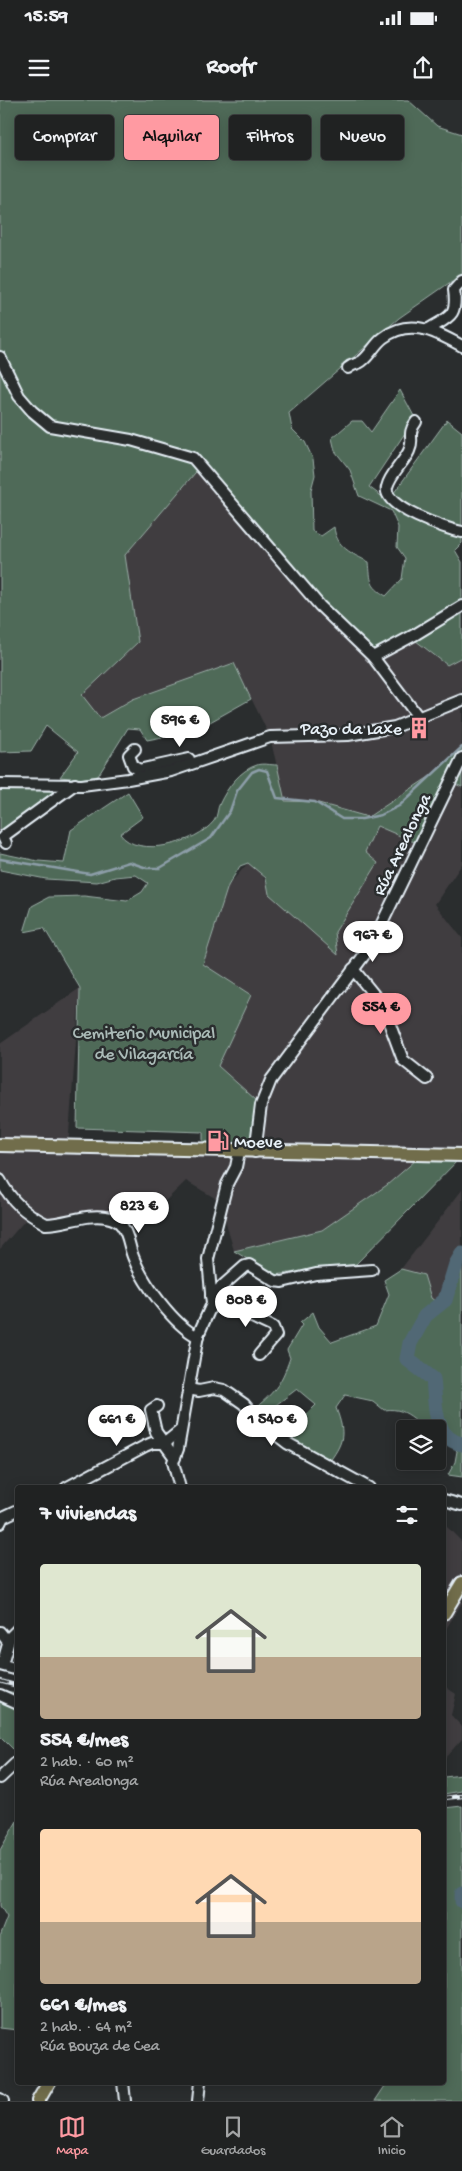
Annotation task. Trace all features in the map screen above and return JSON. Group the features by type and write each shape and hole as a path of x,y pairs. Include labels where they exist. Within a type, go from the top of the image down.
{"main road":[{"path":"0,1145 239,1152 462,1155"},
{"path":"446,1610 462,1583"},
{"path":"38,2101 47,2085"}],"street":[{"path":"428,329 444,322 454,311 456,301 454,290 462,281"},
{"path":"348,368 362,362 382,338 398,330 422,327 462,346"},
{"path":"0,357 20,396 32,411 50,426 131,440 193,458 320,606 373,657 419,718"},
{"path":"416,422 409,433 410,450 387,487 388,495 395,502 426,521 443,528 462,532"},
{"path":"373,657 462,606"},
{"path":"0,784 75,784 128,780 163,772 270,737 348,736 395,727 462,700"},
{"path":"135,749 129,755 133,766 139,770 201,756 215,756"},
{"name":"Rúa Arealonga","path":"255,1152 261,1105 271,1080 371,946 462,758"},
{"path":"6,843 3,837 5,835 75,784"},
{"path":"353,969 383,1006 403,1060 427,1079"},
{"path":"179,1485 173,1462 181,1430 198,1337 211,1300 208,1258 227,1184 236,1167 239,1152"},
{"path":"0,1180 7,1195 46,1224 105,1216 117,1221 123,1227 134,1258 153,1291 176,1319 190,1333 198,1337"},
{"path":"211,1300 244,1266 249,1265 275,1281 282,1282 316,1274 372,1270"},
{"path":"211,1300 220,1302 273,1327 276,1335 259,1355"},
{"path":"188,1389 199,1391 214,1388 224,1390 244,1404 258,1420 287,1443 364,1485"},
{"path":"157,1406 151,1410 156,1432 175,1458"},
{"path":"72,1485 145,1446 164,1442 181,1430"},
{"path":"446,1501 462,1505"},
{"path":"0,1523 2,1517 15,1511"},
{"path":"0,1632 8,1642"},
{"path":"15,1633 8,1642 1,1665 15,1669"},
{"path":"0,1695 15,1702"},
{"path":"0,1778 15,1764"},
{"path":"123,2085 124,2101"},
{"path":"198,2101 200,2085"}],"shaded area":[{"path":"201,466 446,665 462,657 462,747 432,775 368,817 315,802 285,801 270,737 234,663 133,699 100,718 81,696 138,642 125,555"},
{"path":"450,781 462,787 462,864 435,904 462,938 462,1155 423,1154 387,1185 322,1230 234,1251 220,1201 186,1181 156,1210 141,1199 129,1208 115,1208 105,1216 50,1224 47,1218 34,1210 0,1249 0,1044 80,988 68,1147 250,1155 255,1100 218,1066 251,995 203,964 228,886 248,863 261,873 276,900 338,955 334,932 378,863 364,852 378,826 419,844"},
{"path":"462,1190 462,1254 456,1264 445,1300 440,1305 431,1298 424,1275 401,1269"},
{"path":"446,1526 462,1542 462,1603 446,1629"},
{"path":"446,1687 456,1694 451,1715 462,1727 462,1739 446,1757"}],"green space":[{"path":"0,100 408,100 437,126 462,134 462,274 399,318 289,413 292,429 305,442 313,459 315,475 311,490 312,531 321,536 334,527 335,534 341,545 351,553 369,562 374,586 386,596 402,579 405,558 397,547 398,527 391,511 359,496 350,470 335,451 332,438 352,421 362,421 371,432 400,390 415,418 369,487 388,501 447,420 462,432 462,543 455,550 462,562 462,657 447,665 411,637 373,657 320,606 201,466 125,555 138,642 82,695 100,718 133,699 234,663 251,699 194,731 147,740 140,729 128,728 98,776 80,779 60,777 78,752 46,726 31,751 0,752"},
{"name":"Cemiterio Municipal de Vilagarcía","path":"462,747 462,787 451,782 419,844 377,826 365,852 378,863 335,932 338,955 269,894 266,878 248,863 240,866 228,886 203,964 251,995 218,1066 256,1100 250,1152 203,1151 203,1132 77,1128 80,988 44,928 24,932 32,906 49,897 84,896 127,901 142,892 148,883 136,875 115,877 97,882 46,879 0,870 0,853 38,861 64,863 71,830 128,792 143,817 120,834 129,842 140,846 153,847 182,841 206,829 214,821 223,797 235,780 251,767 261,764 277,765 285,801 315,802 368,817 432,775"},
{"path":"0,789 54,791 52,797 0,834"},
{"path":"423,1154 462,1156 356,1264 274,1275 234,1251 322,1230 387,1185"},
{"path":"462,1254 462,1477 448,1475 455,1462 457,1451 446,1441 446,1420 417,1420 401,1411 384,1410 373,1401 345,1395 336,1408 341,1425 342,1438 327,1465 282,1439 316,1405 297,1389 260,1417 251,1412 271,1394 279,1383 290,1358 287,1350 302,1325 300,1323 313,1312 319,1327 332,1342 376,1326 389,1294 384,1280 401,1269 424,1275 431,1298 440,1305 447,1293"},
{"path":"0,1690 15,1693 15,1751 0,1736"},
{"path":"462,1775 462,1791 446,1794 446,1777"},
{"path":"462,1806 462,2101 375,2101 386,2085 446,2085 446,1808"},
{"path":"15,1824 15,2030 0,2028 0,1935 7,1917 0,1906 0,1850"}],"waterway":[{"path":"0,859 90,874 129,862 147,868 160,868 211,838 230,811 237,791 252,772 259,769 267,771 277,798 315,802 342,819 362,819 381,815 399,806 462,747"},
{"path":"462,1254 456,1264 445,1300 425,1316 410,1343 407,1359 433,1379 437,1418 440,1427 445,1435 462,1444"},
{"path":"462,1894 462,1901"}],"railway":[{"path":"0,1681 15,1685"},
{"path":"446,1798 462,1796"}],"place":[{"name":"Pazo da Laxe","path":"419,728"},
{"name":"Moeve","path":"218,1141"}]}
